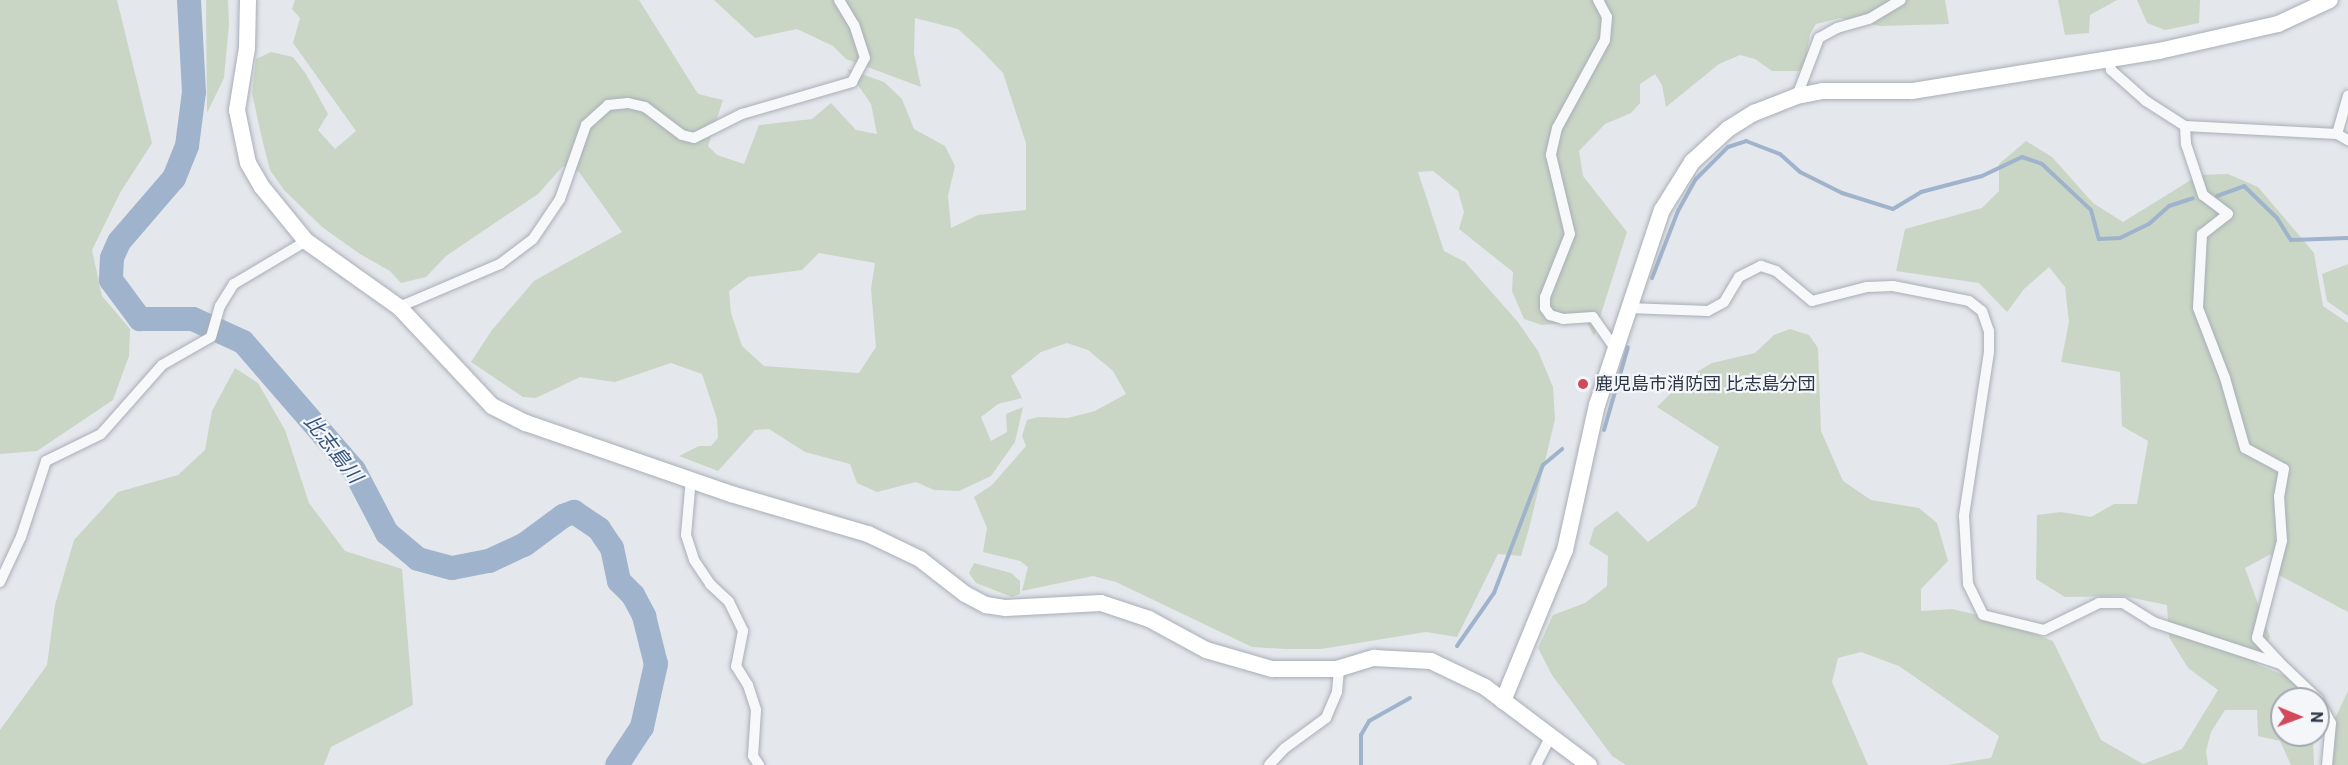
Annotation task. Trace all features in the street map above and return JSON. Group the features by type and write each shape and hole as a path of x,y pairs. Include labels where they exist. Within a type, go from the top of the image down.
{"street":[{"path":"248,0 247,48 237,110 248,163 262,187 306,241 399,307 492,406 526,423 756,502 868,534 920,559 965,594 986,604 1006,608 1101,603 1149,619 1206,650 1239,661 1302,672 1339,668 1374,658 1431,661 1476,681 1589,765"},
{"path":"399,307 500,264 533,239 560,199 586,125 608,105 628,103 645,107 682,135 694,138 742,114 852,82 865,58 855,25 839,0"},
{"path":"1598,0 1607,17 1605,40 1557,128 1551,154 1569,234 1545,297 1545,308 1550,315 1563,319 1593,317 1615,348"},
{"path":"1797,96 1819,39 1878,14 1901,0"},
{"path":"1503,701 1565,550 1597,405 1662,210 1692,162 1728,129 1754,113 1797,96 1822,91 1912,90 2245,34 2306,13 2330,0"},
{"path":"2109,58 2111,70 2146,101 2185,126 2337,134 2348,140"},
{"path":"2337,134 2348,96"},
{"path":"2185,126 2186,144 2203,195 2228,214 2202,234 2198,308 2225,378 2245,448 2284,469 2279,496 2282,541 2257,638 2305,687"},
{"path":"0,582 21,537 46,461 101,434 162,365 212,337 220,306 234,284 306,241"},
{"path":"1628,308 1708,311 1724,302 1739,277 1761,266 1776,271 1812,301 1867,287 1893,286 1969,302 1982,311 1989,331 1989,352 1964,516 1968,585 1983,615 2044,630 2099,603 2123,603 2153,622 2281,664"},
{"path":"691,478 686,535 694,560 710,584 729,602 743,631 736,666 748,685 756,710 753,756 759,765"},
{"path":"1269,765 1285,748 1326,718 1337,692 1339,668"},
{"path":"1536,765 1551,736"},
{"path":"2327,765 2329,747"}],"green space":[{"path":"0,0 117,0 152,143 120,193 92,250 102,296 130,329 129,356 113,400 37,451 0,454"},
{"path":"206,0 228,0 229,24 224,78 207,113"},
{"path":"295,0 639,0 698,94 723,100 708,146 717,155 744,164 759,125 812,119 831,103 856,130 877,134 871,104 847,69 884,82 902,99 914,129 945,146 955,166 948,196 951,228 978,215 1026,210 1026,143 1003,73 980,49 958,29 915,18 914,53 921,87 846,59 833,46 797,29 755,38 714,0 1945,0 1949,24 1880,26 1840,18 1816,24 1810,34 1805,65 1799,71 1772,71 1755,59 1740,55 1719,64 1666,107 1662,85 1655,74 1640,84 1640,103 1631,113 1605,124 1579,151 1583,176 1627,232 1594,336 1586,321 1542,325 1524,319 1512,291 1513,272 1459,229 1464,212 1458,191 1433,171 1418,172 1444,251 1465,262 1517,321 1538,351 1553,387 1555,419 1530,525 1521,556 1498,554 1457,637 1426,632 1321,649 1285,649 1252,647 1116,582 1093,576 1022,591 1028,567 1020,561 983,552 987,528 974,497 992,485 1026,446 1022,436 1027,420 1038,417 1068,418 1095,411 1126,394 1113,371 1088,350 1067,343 1041,352 1011,376 1022,398 998,404 981,417 991,441 1007,432 1006,414 1023,407 1015,442 991,476 959,491 934,490 916,482 877,492 857,483 850,464 805,452 769,429 755,430 718,471 679,456 699,446 711,446 718,438 717,419 702,374 671,363 615,382 580,377 536,398 523,397 471,362 492,330 534,281 622,232 579,172 563,166 538,194 446,256 426,277 401,283 390,271 360,254 322,227 284,190 270,170 252,93 256,59 271,52 293,57 306,74 328,114 318,130 335,149 356,131 293,43 300,18 292,9","holes":["819,253 875,263 871,289 876,347 859,373 764,366 742,346 731,313 729,291 748,277 802,270"]},
{"path":"2058,0 2117,0 2090,15 2089,33 2065,35"},
{"path":"2137,0 2200,0 2199,23 2165,30 2147,23"},
{"path":"2026,141 2052,157 2093,203 2123,222 2199,175 2228,174 2258,187 2314,253 2323,306 2348,323 2348,612 2277,574 2271,554 2245,568 2270,637 2256,664 2286,676 2300,687 2270,687 2270,739 2258,736 2257,710 2225,710 2211,732 2206,751 2208,765 1947,765 1991,758 1999,736 1899,666 1861,652 1838,658 1832,682 1868,765 1626,765 1612,756 1552,675 1538,648 1553,615 1585,603 1607,586 1608,556 1589,544 1594,528 1617,511 1648,542 1696,506 1719,447 1657,407 1685,379 1712,363 1755,353 1774,335 1790,329 1809,335 1818,348 1821,431 1843,481 1871,500 1919,508 1937,523 1948,561 1921,589 1921,611 1952,609 1991,618 2053,641 2101,740 2143,764 2182,749 2218,690 2188,668 2169,637 2167,605 2123,596 2065,597 2036,579 2037,515 2061,512 2091,517 2114,504 2137,504 2148,441 2122,426 2120,372 2061,362 2069,322 2065,287 2049,267 2024,289 2007,312 1979,283 1896,271 1905,229 1982,208 1999,191 1999,164"},
{"path":"2348,264 2348,316 2327,301 2322,274"},
{"path":"235,368 258,383 285,430 309,503 345,551 402,569 413,705 331,747 324,765 0,765 0,730 47,665 55,605 74,540 118,492 178,475 205,450 212,411"},
{"path":"974,563 1011,573 1020,581 1020,594 1012,597 976,583 969,573"},
{"path":"2348,691 2348,765 2330,765 2330,729"},
{"path":"2283,747 2313,747 2314,765 2291,765"}],"waterway":[{"name":"比志島川","path":"189,0 194,92 187,146 174,178 119,242 112,258 111,280 140,319 193,319 243,342 354,470 387,533 418,559 452,568 489,561 524,545 563,516 574,512 599,529 612,548 619,581 633,595 644,616 656,664 642,727 617,765"},
{"path":"1652,278 1678,211 1696,179 1728,147 1746,141 1780,154 1800,172 1842,193 1893,209 1921,192 1982,176 2022,157 2042,164 2091,210 2099,239 2120,238 2149,224 2169,206 2193,198"},
{"path":"2217,196 2244,186 2277,218 2291,240 2348,238"},
{"path":"1604,430 1628,347"},
{"path":"1457,646 1494,593 1543,465 1562,449"},
{"path":"1361,765 1361,735 1369,721 1410,698"}],"place":[{"name":"鹿児島市消防団 比志島分団","path":"1583,384"}]}
